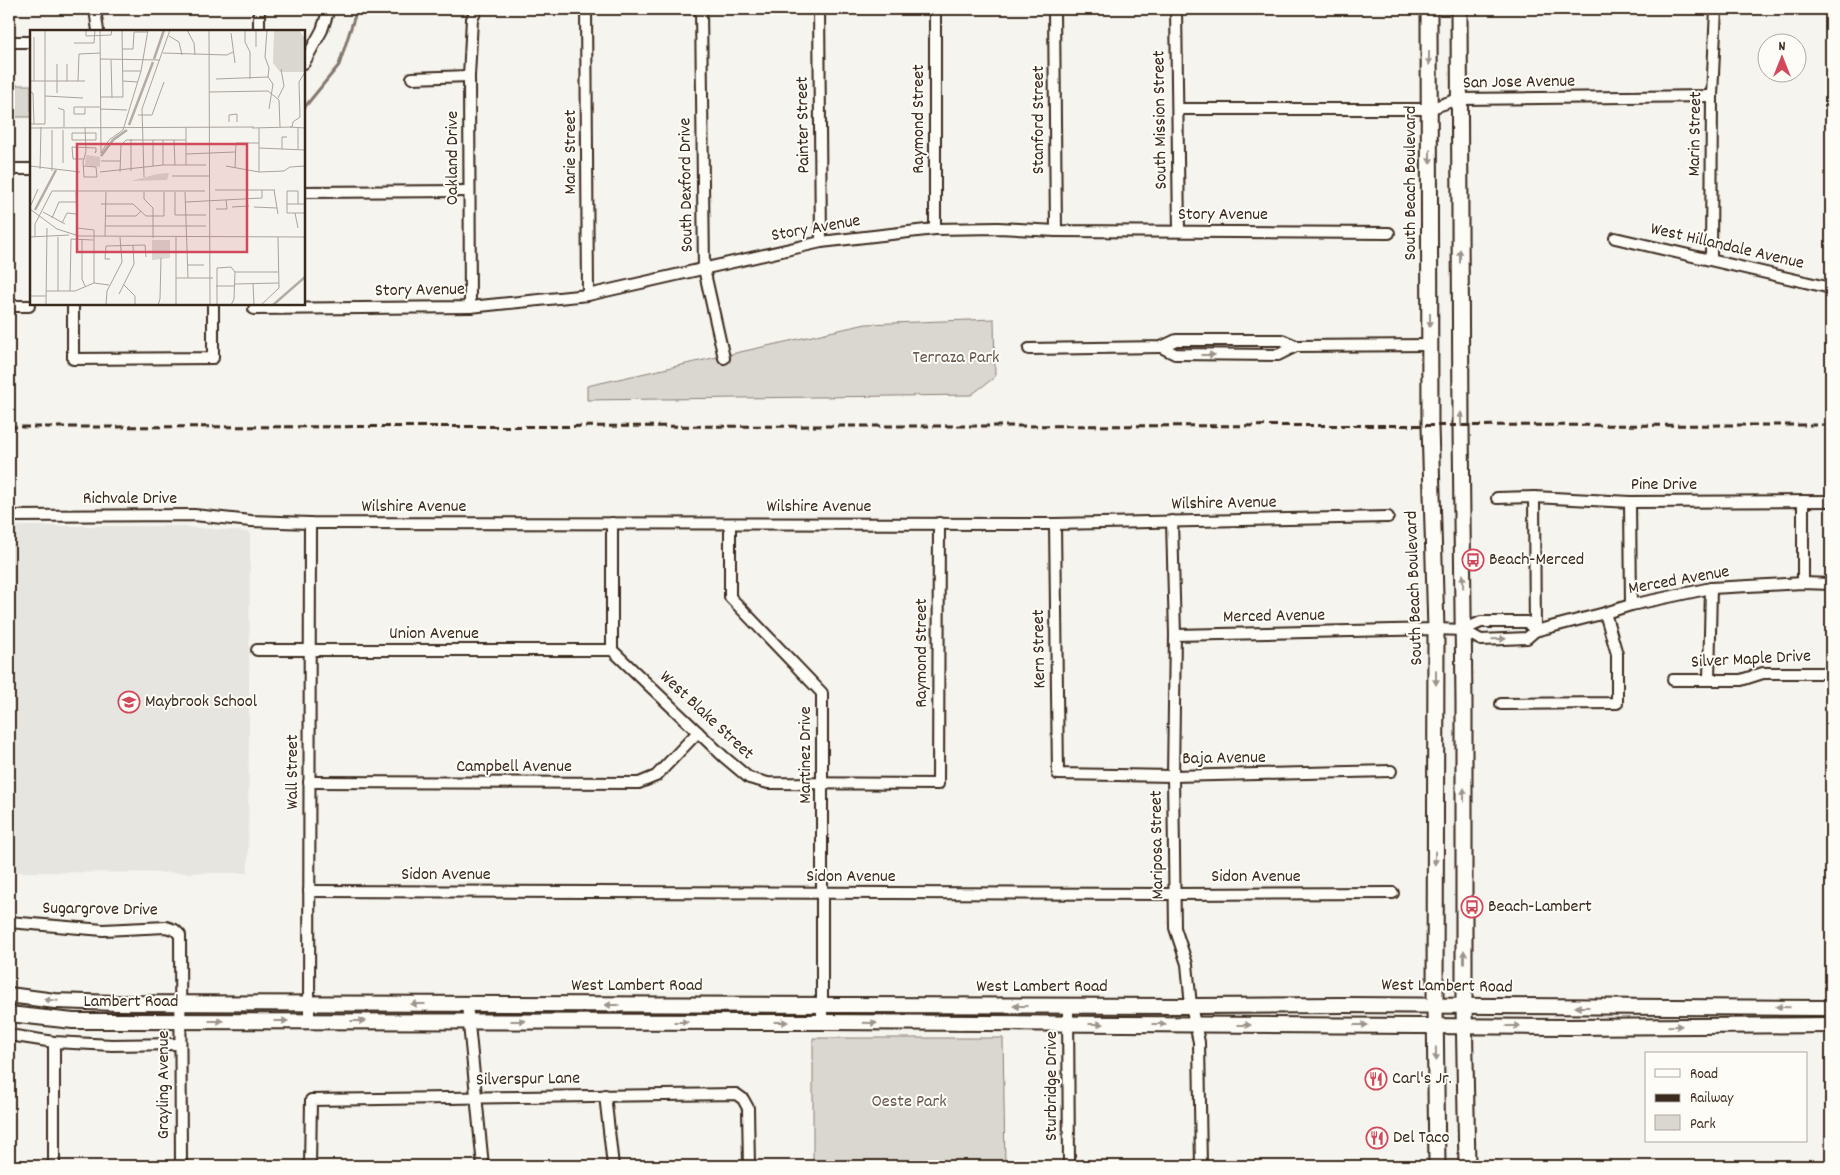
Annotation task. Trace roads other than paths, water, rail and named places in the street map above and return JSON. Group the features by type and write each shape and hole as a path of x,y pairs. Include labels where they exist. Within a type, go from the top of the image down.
{"main road":[{"name":"South Beach Boulevard","path":"1429,9 1430,435 1436,629 1435,1025 1437,1166"},
{"path":"1459,9 1464,1026 1467,1166"},
{"name":"Lambert Road","path":"9,995 85,1003 252,1004"},
{"name":"West Lambert Road","path":"252,1004 1831,1008"},
{"name":"Lambert Road","path":"9,1014 73,1021 252,1021"},
{"name":"West Lambert Road","path":"252,1021 1464,1026 1831,1025"}],"street":[{"path":"95,9 98,30"},
{"path":"259,9 259,30"},
{"path":"305,61 322,30 329,9"},
{"name":"Oakland Drive","path":"470,307 469,76 472,19 477,9"},
{"name":"Marie Street","path":"586,9 588,295"},
{"name":"South Dexford Drive","path":"701,9 704,269 724,358"},
{"name":"Painter Street","path":"819,9 821,242"},
{"name":"Raymond Street","path":"935,9 935,229"},
{"name":"Stanford Street","path":"1054,9 1056,231"},
{"name":"South Mission Street","path":"1176,9 1179,231"},
{"name":"Marin Street","path":"1711,260 1712,96 1716,9"},
{"path":"9,42 30,42"},
{"path":"412,78 469,76"},
{"name":"San Jose Avenue","path":"1178,109 1429,109 1458,99 1712,96"},
{"path":"9,170 30,170"},
{"path":"305,192 468,191"},
{"name":"Story Avenue","path":"254,309 470,307 588,295 821,242 935,229 998,228 1056,231 1389,233"},
{"name":"West Hillandale Avenue","path":"1614,238 1831,288"},
{"path":"72,305 73,359 213,358 213,305"},
{"path":"9,306 29,306"},
{"path":"1029,348 1161,347 1176,340 1282,340 1296,346 1430,345"},
{"path":"1161,347 1175,354 1278,355 1296,346"},
{"path":"1534,497 1535,631"},
{"name":"Pine Drive","path":"1497,498 1534,497 1630,502 1831,501"},
{"path":"1803,501 1803,583"},
{"path":"1630,502 1631,605"},
{"name":"Richvale Drive","path":"9,516 194,515 251,521"},
{"name":"Wilshire Avenue","path":"251,521 310,523 1055,524 1388,517"},
{"name":"Mariposa Street","path":"1172,521 1175,635 1173,776 1175,928 1187,964 1191,1006 1199,1042 1201,1166"},
{"name":"Wall Street","path":"309,1021 308,650 310,523"},
{"path":"612,523 612,650"},
{"name":"Raymond Street","path":"938,784 939,523"},
{"name":"Martinez Drive","path":"730,524 730,597 822,693 822,1022"},
{"name":"Kern Street","path":"1055,524 1058,774"},
{"name":"Merced Avenue","path":"1463,630 1481,640 1527,638 1535,631 1631,605 1711,588 1803,583 1831,584"},
{"path":"1709,680 1711,588"},
{"path":"1501,704 1617,703 1617,654 1605,613"},
{"name":"Merced Avenue","path":"1175,635 1463,630 1481,622 1527,622 1535,631"},
{"name":"Union Avenue","path":"257,650 612,650"},
{"name":"West Blake Street","path":"612,650 749,778 768,783 938,784"},
{"name":"Silver Maple Drive","path":"1673,680 1742,680 1763,673 1831,673"},
{"name":"Campbell Avenue","path":"309,782 639,783 656,776 698,732"},
{"name":"Baja Avenue","path":"1058,774 1173,776 1391,771"},
{"name":"Sidon Avenue","path":"309,891 1393,893"},
{"name":"Sugargrove Drive","path":"9,922 103,930 166,927 175,930 180,935 181,944 180,1004"},
{"name":"Grayling Avenue","path":"180,1004 180,1166"},
{"path":"467,1004 483,1166"},
{"name":"Sturbridge Drive","path":"1068,1006 1069,1166"},
{"path":"9,1035 54,1042 112,1045 180,1044"},
{"path":"54,1042 54,1166"},
{"name":"Silverspur Lane","path":"310,1166 311,1100 736,1094 743,1099 748,1108 749,1166"},
{"path":"605,1095 613,1166"}],"waterway":[{"path":"305,107 339,65 357,9"}],"railway":[{"path":"9,427 1831,425"}],"place":[{"name":"Beach-Merced","path":"1473,560"},
{"name":"Maybrook School","path":"129,702"},
{"name":"Beach-Lambert","path":"1472,907"},
{"name":"Carl's Jr.","path":"1376,1079"},
{"name":"Del Taco","path":"1377,1138"}],"park label":[{"name":"Terraza Park","path":"956,358"},
{"name":"Oeste Park","path":"909,1102"}]}
